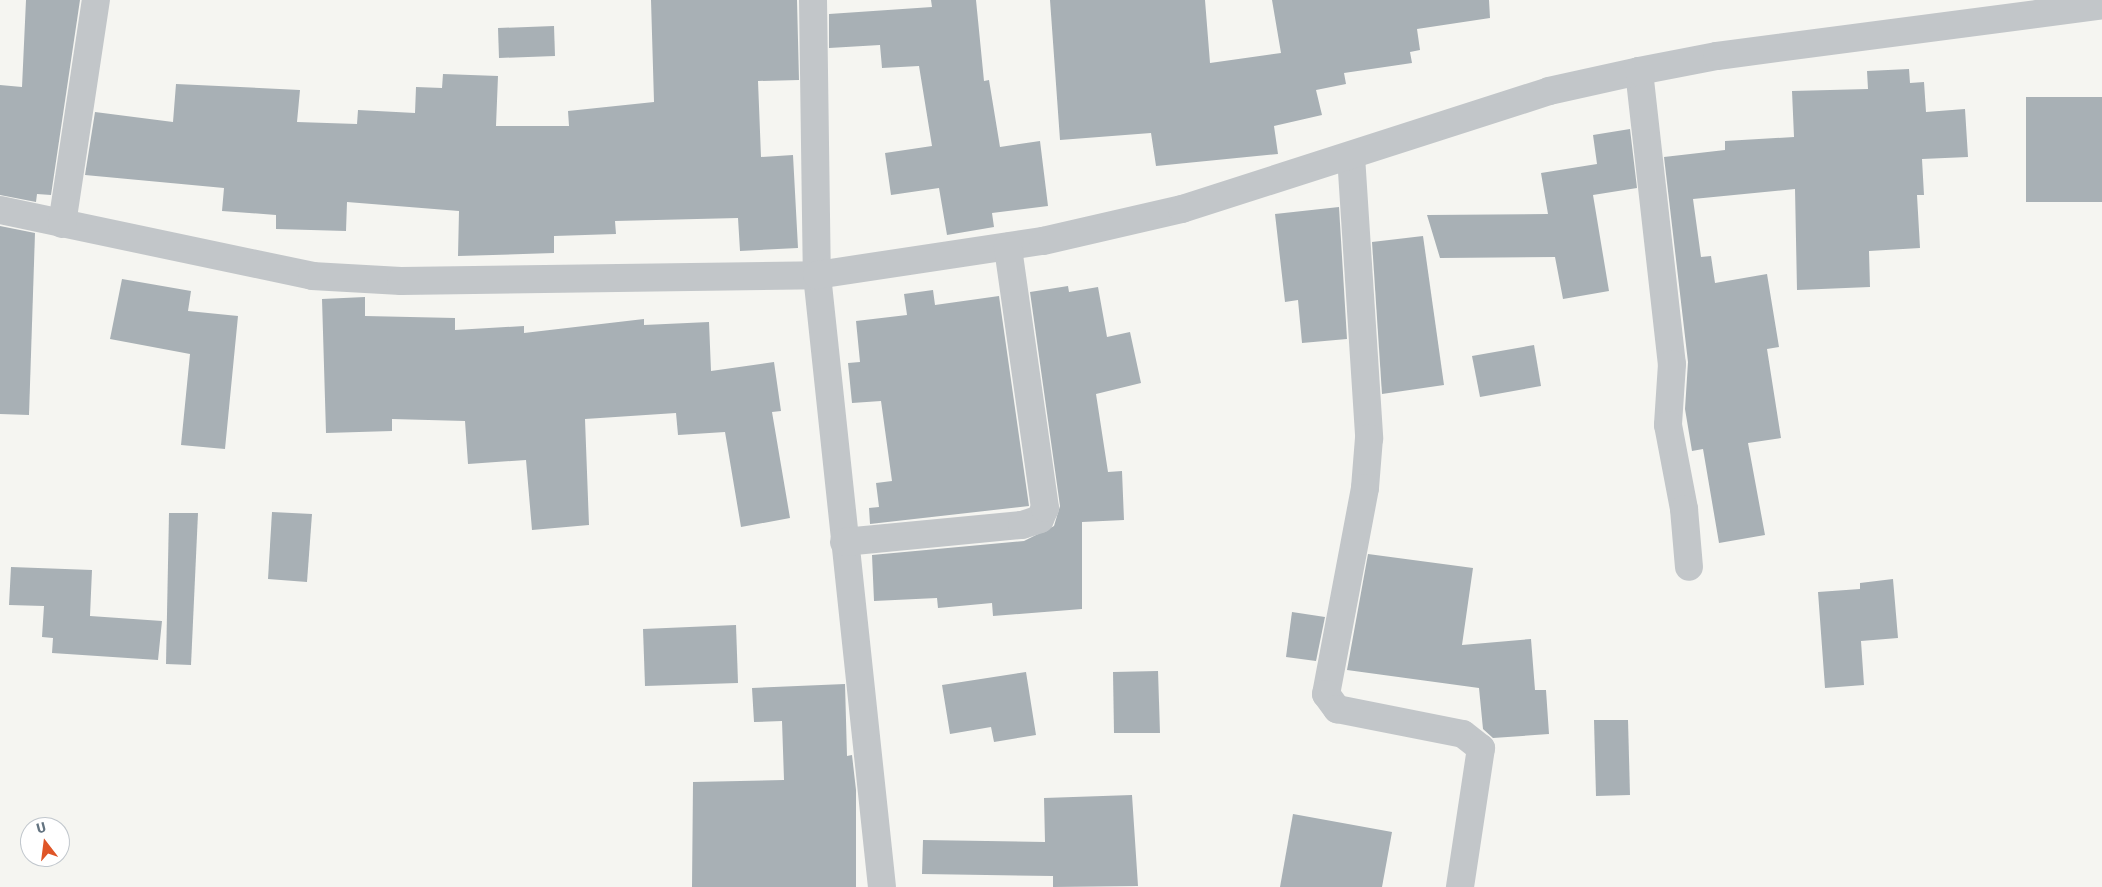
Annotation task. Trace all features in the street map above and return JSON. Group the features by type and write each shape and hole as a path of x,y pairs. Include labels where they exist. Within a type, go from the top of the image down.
{"street":[{"path":"62,224 96,0"},
{"path":"813,0 817,275 882,887"},
{"path":"0,210 312,276 400,281 817,275 1008,247 1182,209 1549,91 1638,71 1717,56 2102,5"},
{"path":"1638,71 1672,364 1668,425 1684,509 1689,568"},
{"path":"1351,156 1369,438 1364,488 1326,694 1337,709 1464,734 1481,748 1460,887"},
{"path":"844,542 1022,525 1040,519 1045,508 1008,247"}],"building":[{"path":"26,0 80,0 51,195 37,194 36,202 0,195 0,85 22,87"},
{"path":"651,0 797,0 799,80 758,81 761,157 793,155 798,248 740,251 738,218 615,221 616,234 554,236 554,253 458,256 459,211 347,202 346,231 276,229 276,215 222,211 224,188 85,175 95,112 173,122 176,84 300,90 297,122 357,124 358,110 415,113 416,87 442,88 443,74 498,76 496,126 569,126 568,111 654,102"},
{"path":"931,0 976,0 984,81 989,80 1000,147 1040,141 1048,206 992,213 994,227 947,235 939,188 891,195 885,153 932,146 919,66 882,68 880,45 829,48 829,14 932,7"},
{"path":"1050,0 1205,0 1210,63 1281,53 1272,0 1489,0 1490,18 1417,29 1420,50 1410,52 1412,63 1344,73 1346,84 1316,90 1322,115 1274,126 1278,154 1156,166 1151,133 1060,140"},
{"path":"554,26 555,56 499,58 498,28"},
{"path":"1909,69 1910,83 1924,82 1926,112 1965,109 1968,157 1922,159 1924,195 1917,195 1920,248 1869,251 1870,287 1797,290 1795,189 1693,199 1701,257 1711,256 1715,283 1767,274 1779,347 1767,349 1781,438 1748,443 1765,535 1719,543 1703,449 1692,451 1685,409 1688,362 1664,157 1725,150 1725,141 1794,137 1792,91 1868,89 1867,71"},
{"path":"2026,97 2102,97 2102,202 2026,202"},
{"path":"1630,129 1637,188 1593,195 1609,291 1563,299 1555,257 1440,258 1427,215 1548,214 1541,173 1597,164 1593,135"},
{"path":"1339,207 1347,339 1302,343 1298,300 1285,302 1275,214"},
{"path":"0,226 35,233 29,415 0,414"},
{"path":"1423,236 1444,385 1382,394 1372,242"},
{"path":"122,279 191,291 188,311 238,316 225,449 181,445 190,354 110,339"},
{"path":"1068,286 1069,292 1098,287 1107,337 1130,332 1141,383 1096,394 1108,472 1122,471 1124,520 1082,522 1082,609 993,616 992,603 938,608 937,598 874,601 872,555 1024,541 1054,526 1060,506 1030,292"},
{"path":"933,290 935,305 999,296 1029,506 870,524 869,508 879,507 876,483 892,481 881,401 852,403 848,363 860,362 856,321 907,315 904,294"},
{"path":"365,297 365,316 455,318 455,330 524,326 524,333 644,319 644,325 709,322 711,371 774,362 781,411 772,412 790,518 741,527 725,432 678,435 676,413 585,419 589,525 532,530 526,460 468,464 465,421 392,419 392,431 326,433 322,299"},
{"path":"1534,345 1541,386 1480,397 1472,356"},
{"path":"272,512 312,514 307,582 268,579"},
{"path":"169,513 198,513 191,665 166,664"},
{"path":"1368,554 1473,568 1462,645 1531,639 1535,690 1546,690 1549,734 1493,738 1483,729 1479,688 1347,670"},
{"path":"11,567 92,570 90,616 162,621 158,660 52,653 53,638 42,637 44,606 9,605"},
{"path":"1893,579 1898,638 1861,641 1864,685 1825,688 1818,592 1860,589 1860,583"},
{"path":"1292,612 1325,617 1316,661 1286,657"},
{"path":"736,625 738,683 645,686 643,629"},
{"path":"1158,671 1160,733 1114,733 1113,672"},
{"path":"1026,672 1036,735 994,742 991,727 950,734 942,685"},
{"path":"845,684 847,756 852,755 856,790 856,887 692,887 693,782 784,780 782,721 754,722 752,688"},
{"path":"1594,720 1628,720 1630,795 1596,796"},
{"path":"1132,795 1138,886 1053,887 1053,876 922,874 923,840 1045,842 1044,798"},
{"path":"1293,814 1392,832 1382,887 1280,887"}]}
